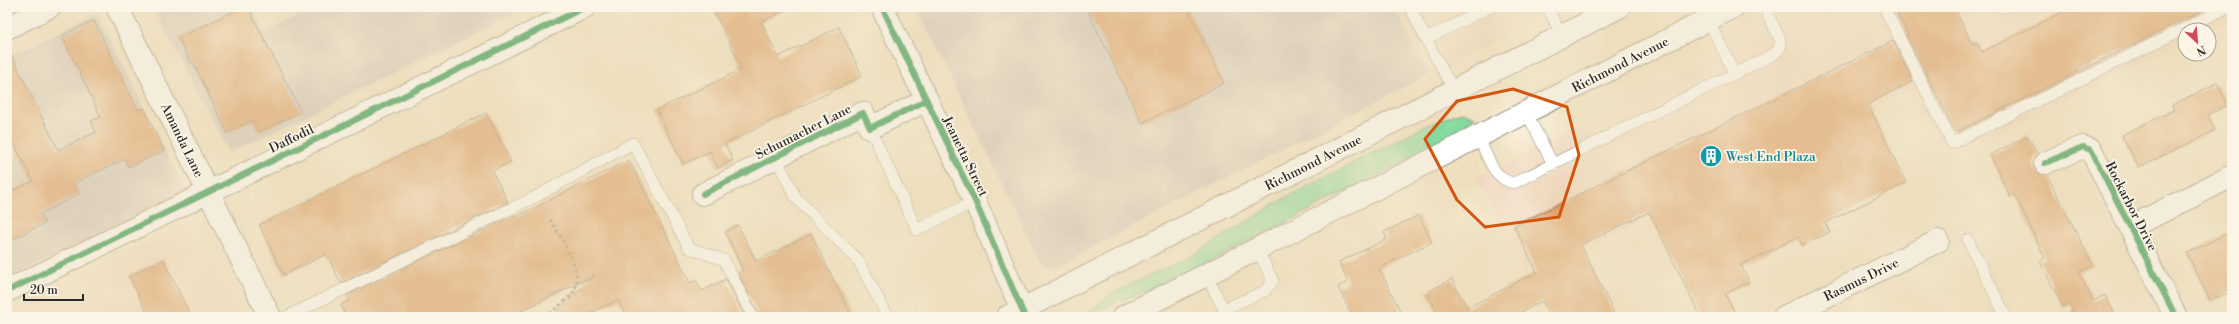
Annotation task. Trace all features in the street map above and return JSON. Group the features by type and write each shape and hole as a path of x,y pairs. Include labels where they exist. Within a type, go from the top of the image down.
{"street":[{"path":"7,28 49,7"},
{"name":"Amanda Lane","path":"117,7 270,317"},
{"name":"Daffodil","path":"7,291 585,7"},
{"name":"Jeanetta Street","path":"882,7 975,202 1018,314"},
{"name":"Richmond Avenue","path":"1018,314 1618,7"},
{"name":"Richmond Avenue","path":"1123,317 1733,7"},
{"path":"870,128 927,100"},
{"name":"Schumacher Lane","path":"703,194 863,113 870,128"},
{"name":"Rockarbor Drive","path":"2045,163 2083,146 2091,150 2176,317"},
{"path":"2131,227 2232,176"},
{"name":"Rasmus Drive","path":"1784,317 1938,241"}],"lane":[{"path":"1410,7 1454,91"},
{"path":"1426,38 1490,7"},
{"path":"1547,7 1562,36"},
{"path":"1478,136 1497,175 1505,182 1514,183 1774,54 1780,48 1780,39 1764,7"},
{"path":"1884,7 1952,143 2228,7"},
{"path":"1708,19 1734,73"},
{"path":"1526,112 1553,164"},
{"path":"870,128 917,230 975,202"},
{"path":"286,317 537,196 634,142 689,248 724,260 753,317"},
{"path":"776,158 796,198 858,260 888,317"},
{"path":"1968,240 2006,317"},
{"path":"1206,275 1226,313 1265,291 1273,281 1256,249"}],"path":[{"path":"545,317 574,292 577,284 577,273 571,258 550,219"}],"highlighted area":[{"path":"1513,89 1567,107 1579,155 1559,217 1485,227 1457,200 1425,139 1457,101"}],"shaded area":[{"path":"153,7 253,7 265,32 316,7 527,7 229,153"},
{"path":"916,7 1394,7 1428,75 1056,266 1042,265"},
{"path":"1394,7 1563,7 1428,75"},
{"name":"West End Plaza","path":"1810,7 2232,7 2232,18 2217,25 2217,22 2177,22 2177,45 1944,159 1910,89 1528,279 1477,179"},
{"path":"97,13 185,191 7,280 7,162 18,156 7,133 7,58"},
{"path":"189,223 240,317 7,317 7,312"}],"green space":[{"path":"1461,112 1475,117 1445,141 1185,274 1083,317 1111,294 1193,255 1285,198 1427,125"}],"building":[{"path":"242,7 248,7 301,112 259,132 253,120 227,133 193,62 191,63 178,38"},
{"path":"712,7 792,7 761,22 778,57 839,27 862,76 725,144 733,160 718,168 710,151 683,164 657,110 742,69"},
{"path":"1086,7 1187,7 1224,83 1142,123"},
{"path":"1894,7 1954,7 1972,44 1977,42 1982,52 2073,7 2209,7 1956,132 1906,35 1908,35"},
{"path":"94,20 138,110 144,108 164,151 128,167 125,159 74,183 79,194 40,214 45,223 11,240 7,231 7,193 33,181 7,130 7,46 58,150 96,132 91,121 101,117 62,36"},
{"path":"1893,41 1913,81 1868,104 1906,183 1825,223 1830,232 1802,245 1798,237 1741,265 1749,282 1725,294 1734,311 1723,317 1701,317 1649,212 1581,245 1616,317 1550,317 1542,301 1512,317 1439,317 1427,292 1452,279 1467,308 1537,272 1514,226"},
{"path":"2217,83 2228,105 2208,115 2215,130 2139,168 2122,135 2174,110 2172,105"},
{"path":"486,113 511,162 492,171 508,202 341,283 326,254 284,275 259,225"},
{"path":"2028,136 2037,154 2033,161 2034,168 2038,173 2047,175 2093,265 2079,272 2093,301 2105,295 2116,317 2061,317 2073,311 2070,304 2063,307 2040,261 2045,258 2014,194 2010,197 1990,155"},
{"path":"629,160 690,283 696,280 702,291 726,279 745,317 627,317 618,300 582,317 551,317 595,275 509,317 346,317 341,305 350,300 347,295 515,215 516,217"},
{"path":"1419,215 1432,242 1379,268 1403,317 1353,317 1338,287 1348,282 1339,262 1387,239 1384,232"},
{"path":"738,225 756,261 811,234 852,317 760,317 738,273 743,270 725,232"},
{"path":"2228,233 2232,242 2232,291 2210,301 2187,253"},
{"path":"163,259 191,317 149,317 129,276"}],"cycle path":[{"path":"7,291 585,7"},
{"path":"882,7 975,201 1025,317"},
{"path":"703,194 863,113 870,128 927,100"},
{"path":"2045,163 2083,147 2091,150 2176,317"}],"place":[{"name":"West End Plaza","path":"1711,156"}]}
